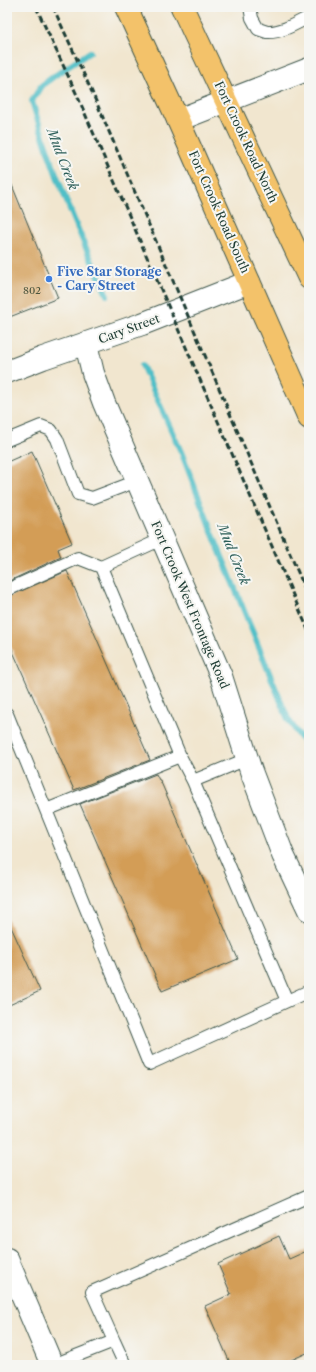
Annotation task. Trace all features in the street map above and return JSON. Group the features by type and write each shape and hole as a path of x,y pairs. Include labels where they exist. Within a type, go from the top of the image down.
{"main road":[{"name":"Fort Crook Road South","path":"126,7 178,120 309,418"},
{"name":"Fort Crook Road North","path":"182,7 309,278"}],"street":[{"path":"178,120 309,69"},
{"name":"Cary Street","path":"7,372 142,324 249,282"},
{"name":"Fort Crook West Frontage Road","path":"86,344 93,373 104,403 222,676 247,759 283,856 309,910"},
{"path":"7,1259 53,1365"}],"lane":[{"path":"250,7 252,18 258,29 268,32 280,30 297,24 309,17"},
{"path":"7,440 41,426 51,430 57,439 78,494 92,498 137,481"},
{"path":"101,567 162,539"},
{"path":"7,590 78,558 101,567 180,756 193,781 287,1002"},
{"path":"7,714 149,1064 309,991"},
{"path":"46,810 180,756"},
{"path":"193,781 247,759"},
{"path":"126,1365 92,1292 309,1196"},
{"path":"53,1365 114,1341"}],"building":[{"path":"7,173 58,298 7,318"},
{"path":"32,451 72,543 58,549 61,557 7,582 7,462"},
{"path":"67,571 150,760 74,790 7,638 7,597"},
{"path":"156,774 160,780 238,959 162,991 80,804"},
{"path":"7,918 40,991 7,1006"},
{"path":"279,1236 289,1259 309,1250 309,1352 280,1365 231,1365 205,1306 231,1294 218,1264"}],"waterway":[{"name":"Mud Creek","path":"90,52 41,86 32,101 39,126 66,200 107,295"},
{"name":"Mud Creek","path":"142,365 182,454 288,719 309,750"}],"railway":[{"path":"36,7 77,95 309,632"},
{"path":"53,7 92,92 309,598"}],"place":[{"name":"Five Star Storage - Cary Street","path":"49,279"}]}
